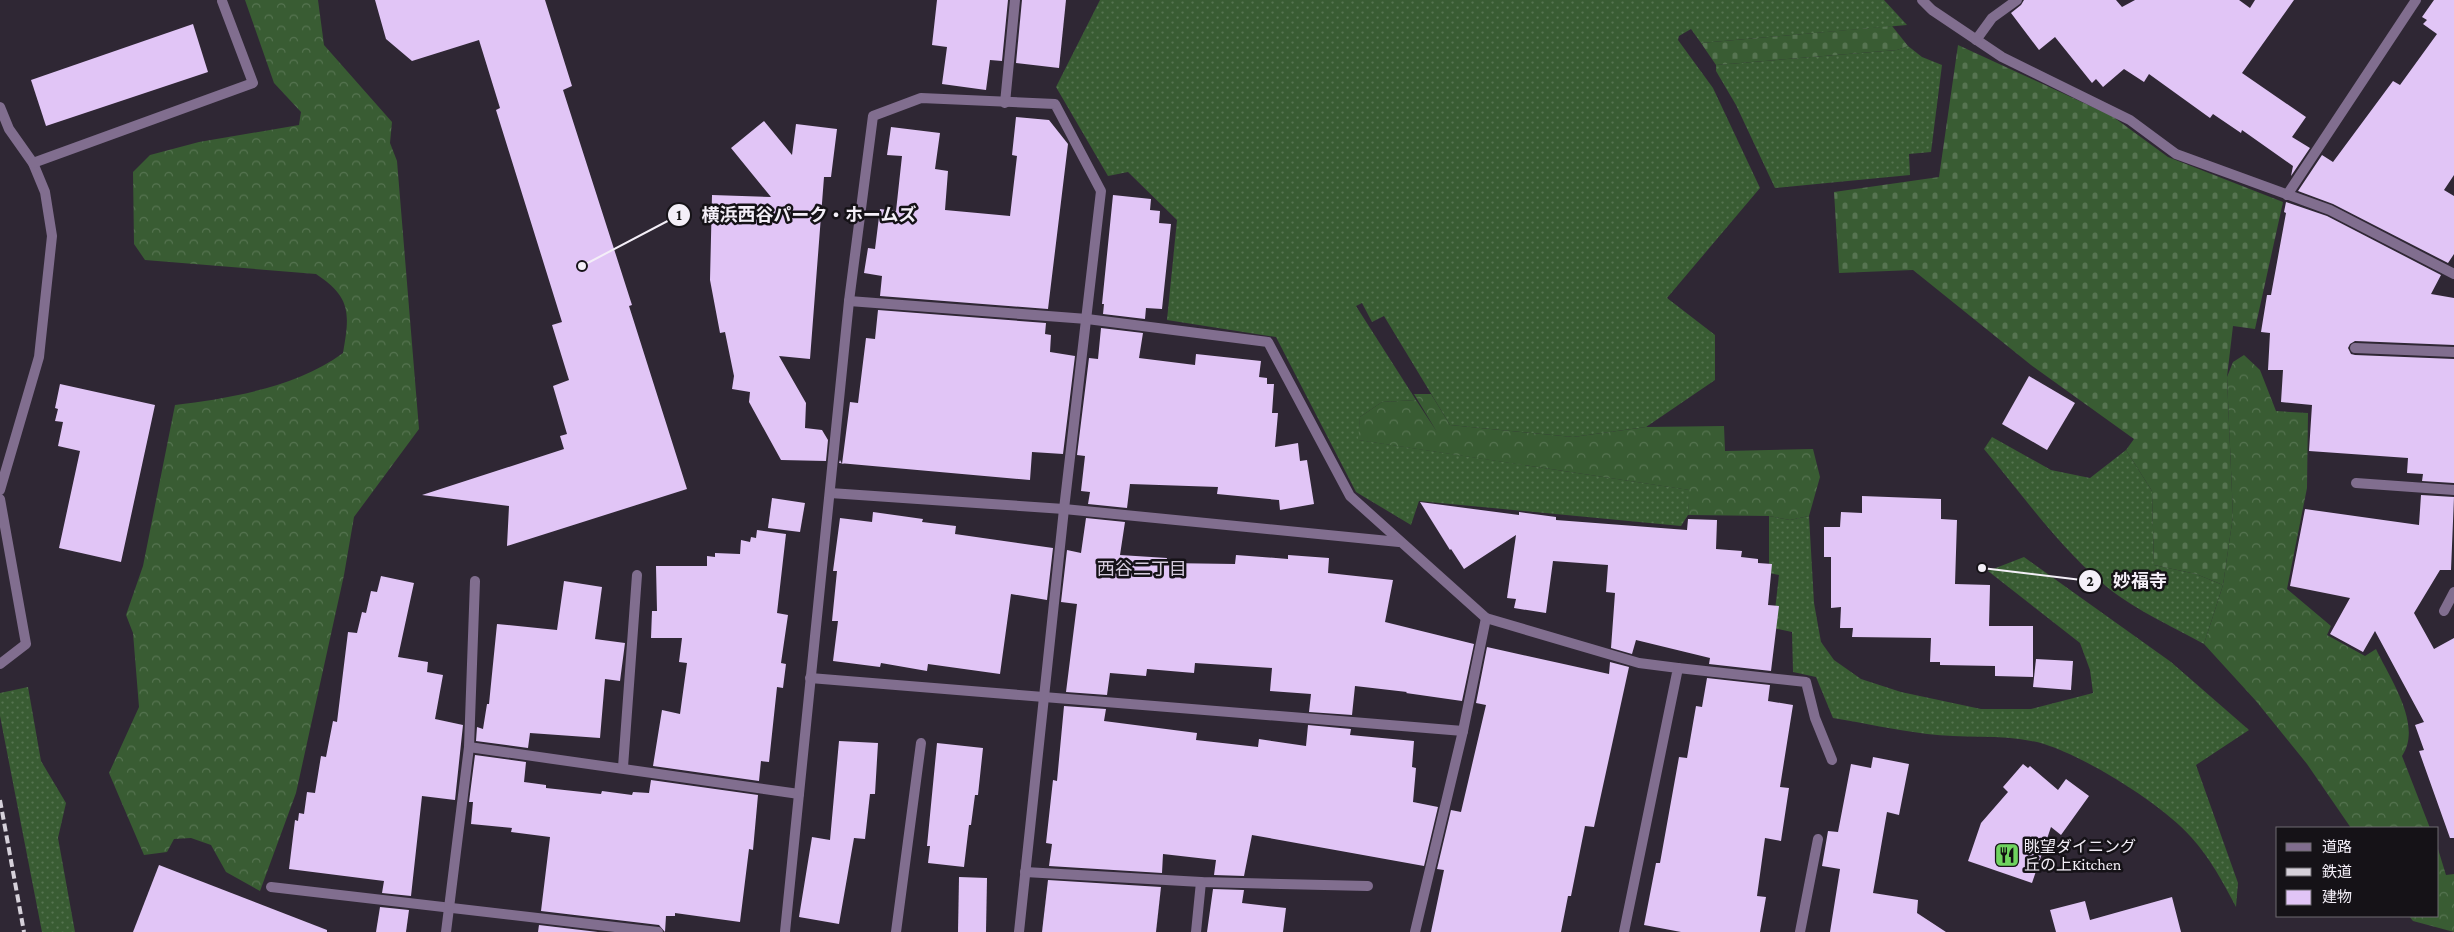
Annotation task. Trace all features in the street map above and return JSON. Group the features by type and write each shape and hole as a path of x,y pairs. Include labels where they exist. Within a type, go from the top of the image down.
{"street":[{"path":"1005,103 1015,0"},
{"path":"1922,0 1932,10 2002,57 2130,120 2176,154 2330,210 2454,274"},
{"path":"1976,40 1992,18 2017,0"},
{"path":"2287,195 2416,0"},
{"path":"34,163 253,83 222,1"},
{"path":"785,932 849,301 873,116 921,98 1055,104 1101,191 1064,509 1019,932"},
{"path":"0,107 9,129 34,163 45,192 52,236 38,357 0,490"},
{"path":"849,301 1087,319 1268,342 1350,496 1399,542 1486,618 1639,663 1806,682 1815,718 1832,760"},
{"path":"2355,348 2454,352"},
{"path":"2356,483 2454,490"},
{"path":"830,493 1064,509 1399,542"},
{"path":"0,499 26,644 0,664"},
{"path":"623,767 637,575"},
{"path":"446,932 469,747 475,581"},
{"path":"2444,611 2454,592"},
{"path":"1415,932 1420,891 1463,731 1486,618"},
{"path":"1624,932 1678,668"},
{"path":"810,678 1463,731"},
{"path":"896,932 921,743"},
{"path":"469,747 623,767 799,794"},
{"path":"1800,932 1818,838"},
{"path":"1024,872 1201,882 1368,886"},
{"path":"1196,932 1201,882"},
{"path":"271,887 658,932"}],"green space":[{"path":"245,0 318,0 324,45 392,122 390,143 397,161 419,429 354,517 344,575 296,793 260,891 226,872 211,845 191,838 174,839 167,852 144,855 109,773 139,707 133,633 126,615 143,566 175,405 218,399 284,383 325,365 343,353 347,327 345,307 336,290 316,274 145,260 134,244 133,172 150,155 199,142 299,125 301,112 274,83"},
{"path":"1100,0 1884,0 1907,25 1701,43 1691,29 1679,36 1678,40 1713,88 1760,188 1667,298 1715,335 1715,380 1646,427 1573,437 1450,425 1384,316 1372,322 1362,303 1356,306 1416,400 1382,402 1360,417 1359,440 1690,490 1688,515 1681,526 1419,501 1411,525 1356,492 1276,337 1167,320 1177,220 1128,172 1108,176 1056,87"},
{"path":"1892,26 1908,46 1897,50 1716,65 1701,43"},
{"path":"1958,45 2112,116 2168,157 2283,202 2255,329 2233,326 2227,377 2233,516 2223,585 2196,574 2154,565 2152,491 2126,450 2134,439 2031,365 1913,270 1839,273 1834,192 1939,177"},
{"path":"1908,46 1922,57 1942,65 1931,152 1909,154 1910,175 1775,188 1736,105 1716,71 1716,65 1897,50"},
{"path":"2244,355 2260,370 2276,411 2308,413 2307,488 2287,589 2331,626 2327,635 2365,656 2376,649 2396,688 2407,716 2409,730 2407,744 2402,756 2430,827 2350,827 2307,764 2256,701 2204,644 2223,585 2233,516 2227,377 2233,362"},
{"path":"1414,394 1431,394 1450,425 1573,437 1646,427 1724,426 1725,451 1813,449 1820,477 1809,516 1790,520 1769,516 1688,515 1689,490 1358,440 1360,417 1382,402 1416,400 1437,432"},
{"path":"1992,437 2051,470 2090,478 2126,450 2152,491 2154,565 2196,574 2223,585 2204,644 2124,600 2084,566 2039,517 1984,449"},
{"path":"1769,516 1790,520 1809,516 1814,603 1821,642 1834,660 1861,679 1901,692 1981,709 2031,709 2093,693 2090,670 2080,643 1988,571 2024,557 2171,662 2249,730 2196,765 2238,883 2236,907 2210,862 2198,845 2178,824 2143,796 2081,759 2044,744 2015,738 1927,734 1833,718 1816,677 1793,672 1792,632 1773,628 1779,575 1769,573"},
{"path":"28,687 41,761 66,803 58,838 75,932 42,932 0,716 0,693"},
{"path":"2439,852 2446,875 2454,874 2454,932 2413,921 2410,917 2439,917"}],"building":[{"path":"375,0 545,0 572,86 563,90 632,305 629,306 687,489 507,546 509,506 422,495 564,449 560,436 567,434 553,386 569,380 552,325 562,322 496,110 500,108 479,40 412,61 386,39"},
{"path":"937,0 1008,0 1002,61 990,60 986,90 942,84 947,47 932,45"},
{"path":"1022,0 1066,0 1059,68 1016,63"},
{"path":"2024,0 2116,0 2122,7 2135,0 2239,0 2250,8 2255,0 2294,0 2242,73 2306,117 2292,137 2310,148 2291,176 2293,166 2242,130 2241,133 2213,114 2210,118 2149,74 2144,82 2124,69 2103,87 2096,79 2092,83 2055,37 2039,50 2011,13"},
{"path":"2434,0 2454,0 2454,175 2444,190 2454,196 2454,254 2448,263 2333,204 2298,191 2322,155 2333,162 2393,81 2400,85 2437,34 2423,24 2427,20 2422,17"},
{"path":"193,24 208,72 46,126 31,80"},
{"path":"1016,117 1049,120 1068,144 1048,309 880,296 882,276 864,273 868,248 875,249 880,209 896,211 902,156 887,155 891,127 940,133 935,169 948,171 945,210 1010,216 1017,156 1012,155"},
{"path":"764,121 792,155 796,124 837,129 831,177 824,177 810,359 779,356 806,403 805,428 822,430 828,440 826,461 781,460 749,402 750,392 732,389 734,376 725,332 720,333 710,280 712,195 771,197 731,148"},
{"path":"1113,195 1151,199 1150,210 1160,211 1159,223 1171,224 1162,309 1146,308 1145,319 1103,314 1104,304 1102,304"},
{"path":"2286,202 2327,216 2441,275 2431,294 2454,298 2454,345 2355,341 2348,348 2351,354 2355,355 2454,359 2454,483 2422,481 2423,474 2407,473 2408,458 2309,451 2312,405 2281,402 2283,370 2268,370 2270,333 2261,332 2267,295 2271,295 2286,213 2284,212"},
{"path":"878,310 1046,323 1045,334 1051,335 1050,352 1075,356 1063,454 1032,452 1030,480 842,463 850,402 858,403 866,338 875,339"},
{"path":"1101,328 1143,333 1139,358 1195,365 1196,354 1261,361 1259,377 1267,378 1267,384 1274,384 1272,413 1278,413 1275,447 1298,443 1300,461 1307,460 1314,504 1280,510 1279,500 1217,494 1218,487 1130,484 1127,508 1088,504 1090,492 1081,491 1085,456 1077,455 1089,358 1098,359"},
{"path":"2029,376 2075,403 2047,450 2002,424"},
{"path":"60,384 155,405 121,562 59,548 80,451 58,446 63,422 55,421 58,409 55,408"},
{"path":"2421,495 2454,497 2451,570 2440,570 2414,613 2434,649 2454,638 2454,838 2450,838 2419,751 2424,750 2415,725 2424,722 2375,631 2363,652 2330,634 2350,598 2290,586 2305,509 2419,525"},
{"path":"1862,496 1941,499 1941,519 1957,520 1955,584 1990,585 1989,626 2033,626 2033,677 1995,676 1995,666 1940,665 1940,662 1930,662 1931,638 1852,637 1853,628 1840,628 1841,607 1831,608 1831,557 1824,557 1824,527 1840,527 1841,512 1862,513"},
{"path":"772,498 805,503 800,532 768,528"},
{"path":"1420,502 1519,515 1519,512 1556,517 1556,520 1687,530 1688,519 1717,520 1716,549 1742,551 1741,557 1758,559 1758,563 1772,564 1768,605 1779,606 1771,671 1709,664 1710,658 1636,640 1632,654 1611,648 1615,593 1606,592 1608,565 1553,561 1546,613 1514,608 1516,599 1507,598 1516,535 1464,569"},
{"path":"873,512 923,519 922,522 956,526 955,534 1053,548 1047,600 1011,594 1000,674 928,664 927,671 881,663 880,667 833,661 838,621 832,621 837,571 833,571 840,518 872,522"},
{"path":"1086,518 1125,522 1120,555 1167,558 1166,563 1235,564 1236,555 1288,559 1288,555 1329,558 1328,573 1393,580 1385,622 1474,644 1462,701 1355,686 1352,715 1309,712 1311,694 1270,691 1272,668 1195,663 1194,673 1147,669 1146,676 1110,673 1107,695 1066,692 1077,604 1061,602 1067,550 1081,553"},
{"path":"757,530 786,534 777,613 788,615 781,663 786,664 783,688 777,687 769,762 761,761 759,781 653,766 662,710 680,714 687,663 679,662 682,638 651,638 652,611 657,611 656,566 707,566 707,556 715,557 715,553 740,554 741,540 750,542 751,537 756,538"},
{"path":"381,576 414,583 398,657 428,662 427,672 443,675 435,719 463,725 455,800 422,796 411,896 382,893 384,881 289,869 295,820 298,821 299,813 304,814 307,792 315,793 321,756 326,757 333,721 337,722 348,632 357,633 362,612 366,613 371,591 377,592"},
{"path":"564,581 602,587 595,639 625,643 620,681 605,679 600,738 530,733 528,748 476,741 477,727 483,729 487,704 489,704 497,624 557,630"},
{"path":"1487,647 1609,674 1610,662 1629,667 1594,827 1585,826 1571,896 1568,896 1561,932 1431,932 1444,870 1437,869 1451,810 1461,812 1486,705 1476,703"},
{"path":"2036,659 2073,661 2071,690 2033,687"},
{"path":"1707,678 1770,685 1768,701 1793,705 1780,787 1789,788 1781,841 1765,838 1757,896 1766,897 1760,932 1681,932 1644,925 1656,863 1660,863 1679,757 1687,758 1696,706 1702,707"},
{"path":"1064,706 1106,709 1104,721 1197,733 1196,740 1258,747 1259,739 1306,746 1308,725 1351,729 1350,735 1414,741 1412,767 1416,768 1413,802 1438,807 1424,866 1252,835 1244,876 1214,875 1216,860 1163,854 1162,873 1049,866 1052,844 1046,843 1053,780 1057,781"},
{"path":"839,741 878,743 875,794 870,794 865,839 854,838 839,924 799,917 812,837 830,840"},
{"path":"937,743 983,748 978,795 975,795 971,825 969,825 964,867 928,863 930,846 927,846"},
{"path":"475,755 526,762 524,782 546,785 546,788 601,794 602,791 632,795 633,792 649,793 651,780 758,795 753,850 749,849 740,922 675,913 675,916 666,916 665,932 659,925 541,911 550,837 511,832 512,828 471,824 473,802 469,802"},
{"path":"1873,757 1909,764 1899,815 1887,812 1873,893 1918,900 1917,913 1946,932 1830,932 1840,869 1822,866 1828,831 1838,832 1851,764 1871,768"},
{"path":"2023,764 2028,768 2030,766 2058,790 2066,779 2089,796 2061,835 2051,827 2032,883 1968,861 1981,823 2008,792 2003,787"},
{"path":"159,865 327,930 327,932 133,932"},
{"path":"959,877 987,878 986,932 958,932"},
{"path":"1048,880 1161,887 1156,932 1042,932"},
{"path":"1213,889 1244,890 1242,903 1286,908 1283,932 1207,932"},
{"path":"2172,897 2181,932 2056,932 2050,910 2085,901 2090,920"},
{"path":"380,907 409,910 406,932 376,932"},
{"path":"539,925 598,932 538,932"}],"railway":[{"path":"0,800 24,932"}],"place":[{"name":"横浜西谷パーク・ホームズ","path":"582,266"},
{"name":"妙福寺","path":"1982,568"},
{"name":"眺望ダイニング 丘の上Kitchen","path":"2007,855"}],"district":[{"name":"西谷二丁目","path":"1142,569"}]}
